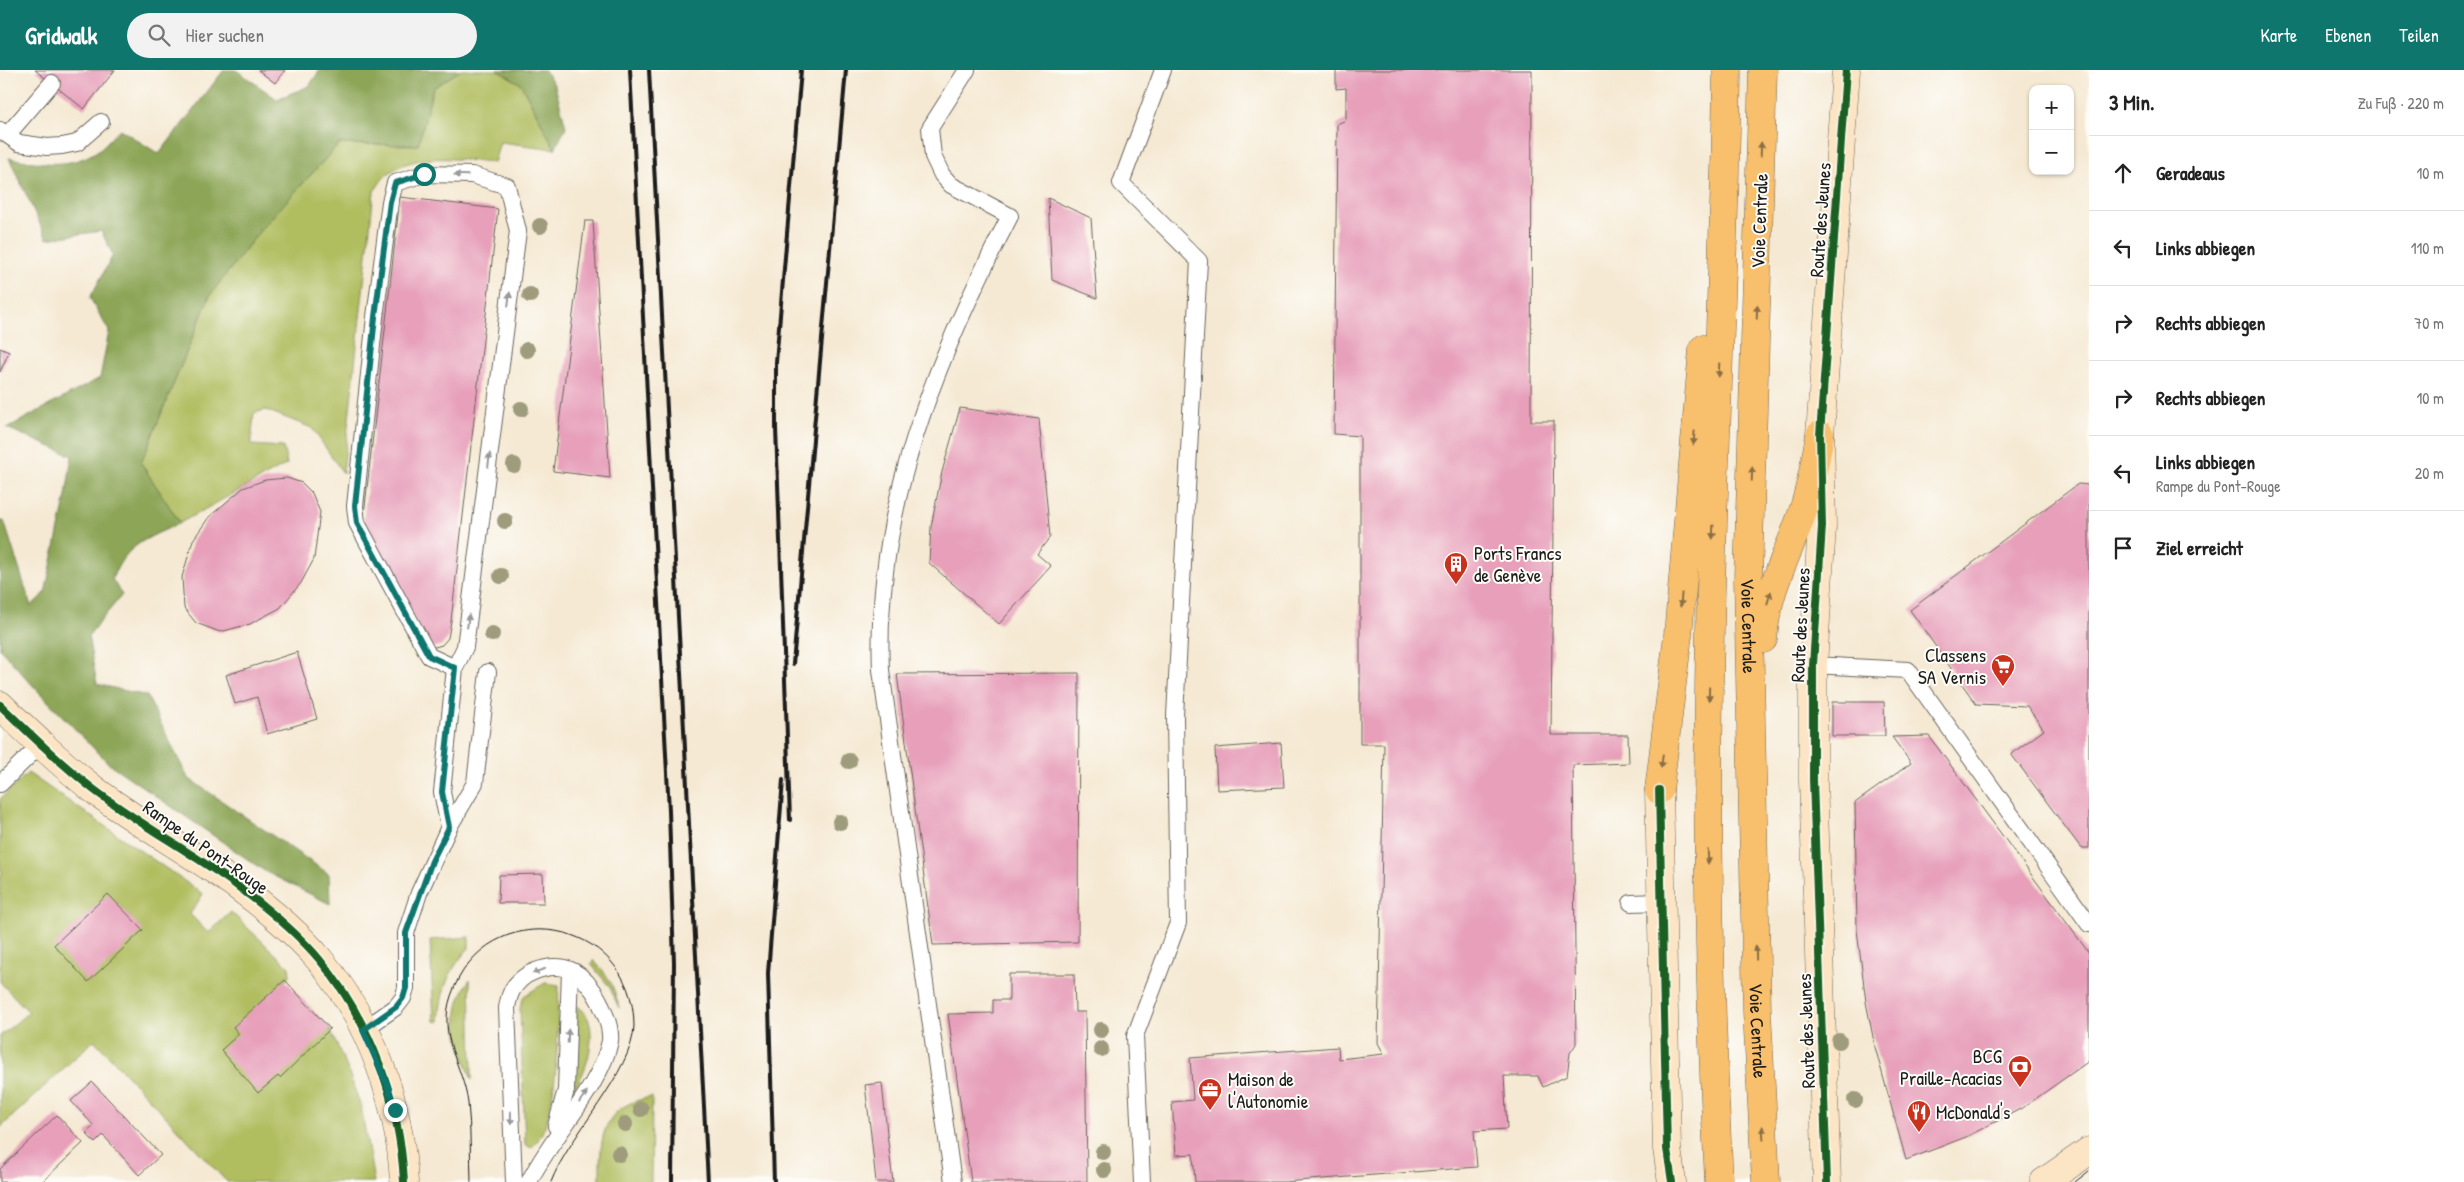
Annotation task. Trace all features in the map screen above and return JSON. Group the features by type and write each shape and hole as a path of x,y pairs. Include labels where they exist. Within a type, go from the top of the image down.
{"main road":[{"name":"Voie Centrale","path":"1763,70 1748,579 1757,1011 1766,1182"},
{"name":"Voie Centrale","path":"1719,1182 1710,983 1707,799 1710,618 1727,82"},
{"path":"1659,790 1678,635 1727,82"},
{"path":"1752,803 1767,606 1777,574 1803,512 1820,435"}],"street":[{"name":"Route des Jeunes","path":"1829,1180 1814,790 1813,666 1822,526 1820,435 1846,70"},
{"name":"Rampe du Pont-Rouge","path":"0,705 41,744 94,789 240,888 298,936 320,960 336,982 363,1030 387,1084 395,1110 402,1152 404,1182"},
{"path":"1659,790 1667,1149 1672,1182"},
{"path":"1654,1182 1667,1149"},
{"path":"2044,1182 2089,1151"}],"lane":[{"path":"953,1182 881,670 880,636 881,602 891,530 902,480 922,413 969,294 1010,216 951,185 942,175 933,156 930,128 967,70"},
{"path":"1142,1182 1135,1036 1178,922 1175,716 1200,261 1121,183 1163,70"},
{"path":"52,83 4,132 19,143 47,147 62,146 77,143 101,122"},
{"path":"449,827 442,792 455,668 465,647 518,231 507,186 472,175 424,174 395,183 390,202 375,317 355,506 357,523 429,656 455,668"},
{"path":"1813,666 1908,670 2089,924"},
{"path":"363,1030 396,1007 403,998 406,988 406,933 432,861 449,827 475,784 488,672"},
{"path":"0,784 41,744"},
{"path":"1631,903 1660,902"},
{"path":"514,1182 507,1024 509,997 522,979 539,970 557,967 578,974 599,998 606,1017 610,1039 606,1058 529,1182"},
{"path":"546,1152 560,1118 566,1090 570,970"}],"green space":[{"path":"224,70 236,70 277,99 309,86 320,70 461,70 433,88 418,145 339,144 262,228 210,295 141,463 180,523 139,543 124,557 112,579 122,595 88,636 97,684 147,696 188,778 329,874 330,904 266,872 108,763 0,649 0,521 4,521 31,606 45,593 66,496 72,456 7,428 100,378 109,331 90,298 113,255 101,231 47,239 9,158 31,162 63,163 74,161 98,151 120,129 159,154"},
{"path":"461,70 498,70 521,84 555,149 500,142 494,163 453,159 426,159 401,166 389,173 374,191 343,473 312,428 266,410 254,413 251,445 283,447 287,464 180,523 141,463 210,295 262,228 339,144 418,145 433,88"},
{"path":"498,70 545,70 555,86 566,127 555,149 521,84"},
{"path":"28,773 203,894 190,914 208,933 231,912 289,967 290,975 285,981 330,1029 348,1070 361,1107 374,1182 227,1182 94,1040 0,1128 0,1036 29,1012 0,982 0,876 3,873 0,870 0,799"},
{"path":"469,937 469,948 456,965 447,982 439,1022 434,1021 430,940"},
{"path":"593,960 610,982 619,1008 609,986 591,964"},
{"path":"470,979 472,1080 457,1029 458,1005"},
{"path":"545,983 559,985 556,1072 548,1118 541,1136 531,1148 525,1144 520,1008 524,996"},
{"path":"577,1006 585,1013 591,1033 588,1058 574,1088"},
{"path":"652,1097 651,1182 600,1182 601,1151 606,1126 622,1108 635,1101"}],"building":[{"path":"35,70 115,70 84,109"},
{"path":"258,70 285,70 275,83"},
{"name":"Ports Francs de Genève","path":"1336,70 1532,70 1531,421 1554,421 1551,735 1628,735 1629,763 1573,765 1576,1044 1570,1053 1567,1076 1543,1087 1538,1076 1504,1076 1507,1129 1474,1131 1477,1167 1284,1182 1195,1182 1193,1154 1176,1155 1172,1102 1193,1100 1190,1058 1338,1047 1339,1059 1384,1054 1378,1043 1384,744 1360,744 1360,436 1334,434 1337,124 1346,120 1346,88 1336,89"},
{"path":"400,197 498,209 451,621 448,638 442,645 435,647 429,647 363,524"},
{"path":"1048,198 1091,218 1097,298 1052,280"},
{"path":"585,221 593,221 610,478 553,471"},
{"path":"0,348 9,352 0,372"},
{"path":"960,408 1039,419 1050,537 1037,554 1051,566 999,624 929,563 931,527 942,472"},
{"path":"287,478 302,483 312,493 320,512 314,559 301,583 280,608 250,624 220,632 196,623 184,608 182,577 193,540 209,517 243,488 265,480"},
{"path":"2078,484 2089,485 2089,848 2081,848 2011,754 2044,730 2027,706 1976,704 1910,610"},
{"path":"297,652 317,719 267,734 257,697 235,704 226,675"},
{"path":"1079,673 1078,942 933,945 897,674"},
{"path":"1832,702 1884,702 1885,736 1832,736"},
{"path":"1929,736 2089,953 2089,1061 2024,1107 1966,1137 1906,1160 1875,1047 1866,1002 1857,930 1855,803 1911,763 1892,737"},
{"path":"1281,743 1284,787 1217,790 1215,748"},
{"path":"543,874 544,903 498,903 499,875"},
{"path":"108,894 143,930 88,982 54,945"},
{"path":"1009,974 1074,974 1075,1012 1085,1012 1087,1182 971,1182 948,1014 993,1013 993,1000 1009,1000"},
{"path":"285,980 330,1029 280,1078 278,1076 258,1093 221,1050 239,1034 233,1027"},
{"path":"92,1082 161,1155 139,1175 103,1135 95,1143 86,1133 94,1126 71,1101"},
{"path":"882,1083 893,1182 876,1182 865,1085"},
{"path":"57,1115 83,1143 42,1182 0,1182 0,1169"}],"tram line":[{"path":"471,1182 468,1103 452,1051 447,1025 451,996 469,963 494,941 524,931 556,931 585,941 610,961 628,989 634,1026 631,1044 623,1063 612,1083 571,1144 551,1182"},
{"path":"2075,1182 2089,1171"}],"railway":[{"path":"630,70 669,811 674,963 672,1182"},
{"path":"649,70 708,1182"},
{"path":"790,820 776,428 776,362 801,70"},
{"path":"793,664 846,70"},
{"path":"774,1182 768,973 783,780"}],"cycle path":[{"path":"1827,1182 1813,780 1813,665 1822,526 1820,435 1846,70"},
{"path":"0,705 57,759 93,789 240,888 282,922 319,959 354,1009 380,1064 396,1123 404,1182"},
{"path":"1659,790 1667,1149 1672,1182"}],"place":[{"name":"Ports Francs de Genève","path":"1456,585"},
{"name":"Classens SA Vernis","path":"2003,687"},
{"name":"BCG Praille-Acacias","path":"2020,1088"},
{"name":"Maison de l'Autonomie","path":"1210,1111"},
{"name":"McDonald's","path":"1919,1133"}],"route":[{"path":"395,1110 387,1084 363,1030 396,1007 403,998 406,988 406,933 419,893 449,827 442,792 455,668 429,656 357,523 355,506 375,317 390,202 395,183 424,174"}]}
